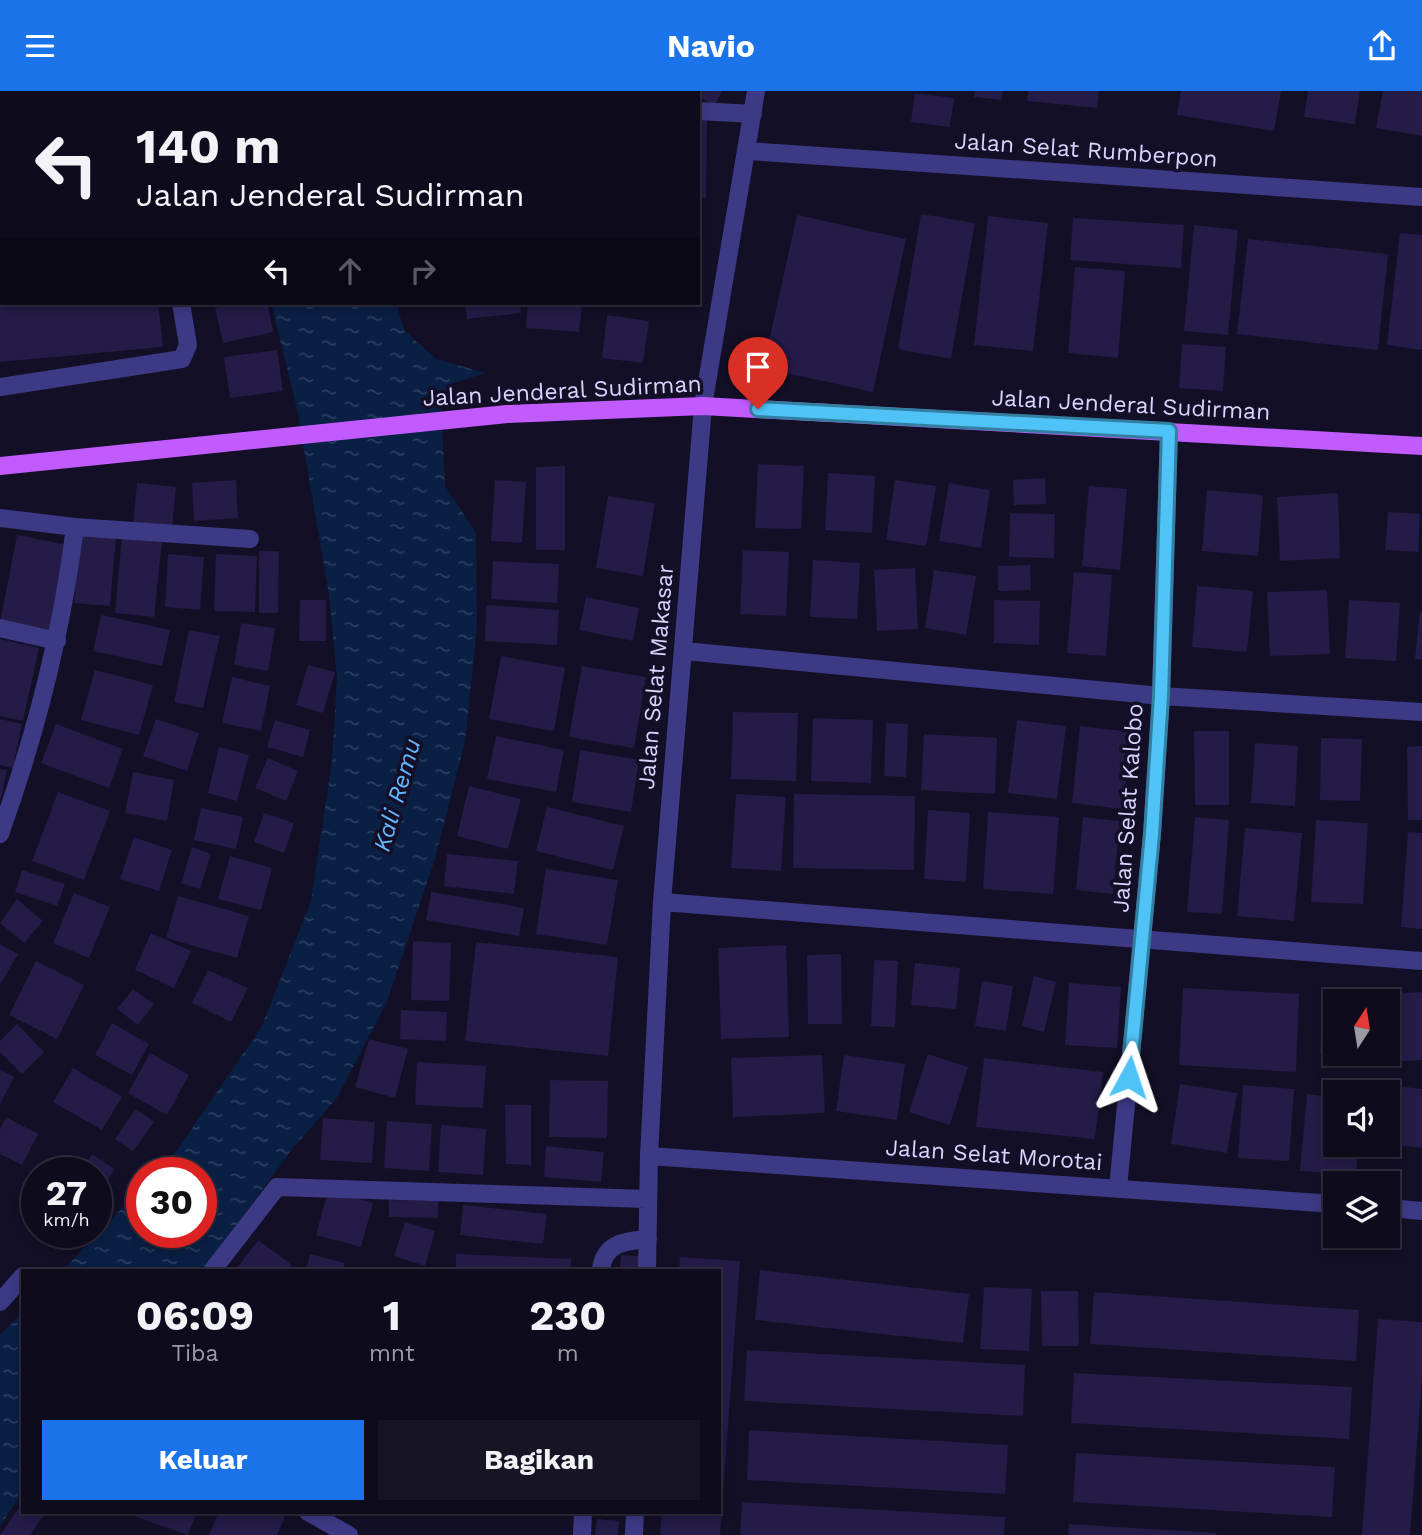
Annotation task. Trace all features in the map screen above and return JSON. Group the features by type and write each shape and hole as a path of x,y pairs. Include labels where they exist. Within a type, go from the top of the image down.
{"main road":[{"name":"Jalan Jenderal Sudirman","path":"0,466 507,414 703,406 1422,446"}],"street":[{"name":"Jalan Selat Makasar","path":"647,1269 649,1156 662,902 703,406 756,91"},
{"path":"700,111 753,114"},
{"name":"Jalan Selat Rumberpon","path":"748,151 1422,197"},
{"path":"0,387 181,359 188,351 181,305"},
{"name":"Jalan Selat Kalobo","path":"1118,1188 1142,938 1161,696 1169,431"},
{"path":"0,518 75,527 250,539"},
{"path":"0,834 27,753 57,641 75,527"},
{"path":"0,628 57,641"},
{"path":"684,651 1161,696 1422,712"},
{"path":"662,902 1422,961"},
{"name":"Jalan Selat Morotai","path":"649,1156 1323,1203"},
{"path":"214,1269 277,1187 648,1199"},
{"path":"1400,1209 1422,1211"},
{"path":"601,1269 604,1254 610,1248 619,1243 648,1240"},
{"path":"0,1302 21,1278"},
{"path":"312,1514 349,1535"},
{"path":"582,1535 583,1514"},
{"path":"634,1535 635,1514"}],"water":[{"name":"Kali Remu","path":"271,305 397,305 404,330 436,359 486,373 447,385 441,402 445,486 476,533 477,626 465,742 434,862 386,1004 336,1099 293,1148 204,1269 64,1269 84,1248 112,1248 112,1218 126,1204 126,1248 217,1248 217,1157 170,1157 262,1026 311,901 332,761 337,678 329,594 296,404"},
{"path":"21,1314 21,1494 0,1526 0,1335"}],"building":[{"path":"700,91 722,91 715,105 700,98"},
{"path":"975,91 1003,91 1002,100 974,97"},
{"path":"1028,91 1099,91 1097,108 1027,101"},
{"path":"1181,91 1281,91 1274,131 1177,115"},
{"path":"1308,91 1360,91 1355,124 1304,117"},
{"path":"1383,91 1422,91 1422,136 1376,128"},
{"path":"915,93 954,98 950,127 911,122"},
{"path":"700,118 707,118 706,198 700,197"},
{"path":"921,214 975,223 951,359 898,349"},
{"path":"797,215 906,239 873,392 763,368"},
{"path":"988,216 1048,223 1033,351 974,345"},
{"path":"1073,218 1184,225 1181,268 1070,260"},
{"path":"1194,225 1238,230 1228,335 1184,331"},
{"path":"1400,233 1422,235 1422,350 1387,345"},
{"path":"1248,239 1388,254 1378,350 1237,334"},
{"path":"1075,267 1125,271 1118,358 1068,353"},
{"path":"0,305 158,305 163,347 0,362"},
{"path":"229,305 267,305 273,332 223,343 215,308"},
{"path":"465,305 520,305 521,313 467,319"},
{"path":"528,305 582,305 579,332 526,328"},
{"path":"607,315 649,321 643,363 602,358"},
{"path":"1182,344 1226,347 1223,391 1179,388"},
{"path":"277,350 283,391 230,398 224,357"},
{"path":"758,464 804,466 801,529 755,528"},
{"path":"565,466 565,550 536,550 536,467"},
{"path":"828,473 875,476 872,533 825,530"},
{"path":"1045,478 1046,504 1014,505 1013,480"},
{"path":"236,480 238,518 194,521 192,483"},
{"path":"495,480 526,482 522,543 491,541"},
{"path":"895,480 936,486 926,546 886,540"},
{"path":"137,483 176,487 172,528 133,524"},
{"path":"949,483 990,490 981,548 939,541"},
{"path":"1089,486 1127,489 1120,570 1082,566"},
{"path":"1207,490 1263,495 1258,556 1202,551"},
{"path":"1338,493 1340,558 1280,561 1277,497"},
{"path":"608,496 655,503 643,576 596,568"},
{"path":"1388,512 1420,514 1418,552 1385,550"},
{"path":"1010,513 1055,514 1054,558 1009,557"},
{"path":"80,534 116,538 110,606 74,603"},
{"path":"17,535 69,545 51,633 0,623"},
{"path":"122,536 162,541 154,617 115,613"},
{"path":"743,550 789,552 786,616 740,614"},
{"path":"259,551 279,551 278,613 259,613"},
{"path":"168,554 204,557 200,610 165,607"},
{"path":"216,554 257,556 255,612 214,611"},
{"path":"813,560 860,563 857,619 810,617"},
{"path":"493,561 559,564 557,603 491,599"},
{"path":"1030,565 1031,590 998,591 998,566"},
{"path":"915,568 918,629 877,631 874,570"},
{"path":"934,570 976,576 966,635 925,628"},
{"path":"1074,572 1112,575 1106,656 1067,653"},
{"path":"1197,586 1253,591 1247,652 1192,647"},
{"path":"1327,590 1330,654 1270,656 1267,592"},
{"path":"586,597 639,608 633,641 579,630"},
{"path":"300,600 326,600 326,641 299,641"},
{"path":"994,600 1040,601 1039,645 994,643"},
{"path":"1349,600 1400,603 1396,661 1345,658"},
{"path":"486,605 559,610 557,645 485,641"},
{"path":"1422,611 1422,660 1415,659"},
{"path":"101,615 170,630 162,666 93,651"},
{"path":"241,623 275,628 268,671 234,665"},
{"path":"189,630 220,636 203,708 174,702"},
{"path":"0,639 39,648 23,721 0,716"},
{"path":"501,656 565,668 554,731 489,719"},
{"path":"308,665 335,672 323,713 296,705"},
{"path":"582,666 646,677 634,748 569,737"},
{"path":"95,670 153,685 139,735 81,720"},
{"path":"232,677 270,686 261,731 222,723"},
{"path":"733,712 798,713 796,781 731,779"},
{"path":"813,718 873,720 871,783 811,781"},
{"path":"0,719 22,724 13,768 0,765"},
{"path":"156,719 199,733 187,771 143,756"},
{"path":"275,720 310,730 303,757 267,747"},
{"path":"1017,720 1066,726 1057,799 1008,793"},
{"path":"886,723 908,724 906,777 884,776"},
{"path":"56,724 123,749 109,788 41,763"},
{"path":"1080,726 1131,732 1123,809 1072,803"},
{"path":"1194,731 1229,731 1229,805 1195,805"},
{"path":"924,734 997,738 995,794 921,790"},
{"path":"496,736 564,750 556,792 487,779"},
{"path":"1321,738 1362,739 1360,801 1320,800"},
{"path":"1255,743 1298,746 1295,806 1251,803"},
{"path":"1422,746 1422,820 1408,820 1407,747"},
{"path":"219,747 249,755 237,801 208,793"},
{"path":"580,750 639,760 631,812 572,802"},
{"path":"268,758 298,771 286,801 255,788"},
{"path":"0,769 7,770 1,799 0,799"},
{"path":"133,772 174,780 167,821 125,813"},
{"path":"469,786 521,799 508,849 457,836"},
{"path":"58,792 110,811 84,880 32,861"},
{"path":"736,794 786,797 781,871 731,868"},
{"path":"794,794 915,796 914,870 793,868"},
{"path":"547,807 624,826 613,870 536,851"},
{"path":"201,808 243,817 236,849 194,840"},
{"path":"928,810 970,813 966,882 924,879"},
{"path":"988,812 1059,817 1053,894 983,889"},
{"path":"264,813 294,823 284,853 254,842"},
{"path":"1083,817 1120,821 1113,894 1076,890"},
{"path":"1195,817 1229,820 1222,914 1187,912"},
{"path":"1316,820 1368,823 1363,904 1311,902"},
{"path":"1245,828 1302,833 1294,921 1237,916"},
{"path":"1408,832 1422,833 1422,929 1401,927"},
{"path":"134,837 172,850 159,891 120,879"},
{"path":"192,847 211,854 200,889 181,883"},
{"path":"447,854 518,861 514,894 444,886"},
{"path":"230,856 272,868 261,910 218,899"},
{"path":"546,869 618,880 607,945 536,934"},
{"path":"22,870 65,884 57,906 15,892"},
{"path":"431,892 524,908 519,936 426,920"},
{"path":"74,893 110,907 89,958 53,943"},
{"path":"178,896 249,916 237,958 166,938"},
{"path":"17,899 43,921 24,943 0,923"},
{"path":"151,933 191,951 174,988 135,970"},
{"path":"413,941 451,943 449,1001 411,1000"},
{"path":"476,942 618,957 608,1056 465,1041"},
{"path":"0,944 18,954 0,985"},
{"path":"786,945 789,1037 721,1039 718,948"},
{"path":"841,954 842,1024 808,1024 807,955"},
{"path":"874,960 898,961 895,1027 871,1026"},
{"path":"36,961 84,985 57,1039 9,1015"},
{"path":"915,963 960,968 956,1009 911,1005"},
{"path":"208,970 248,988 231,1022 192,1003"},
{"path":"1034,976 1056,982 1044,1032 1022,1026"},
{"path":"982,981 1013,986 1006,1031 975,1026"},
{"path":"1069,983 1121,987 1117,1048 1065,1045"},
{"path":"1183,988 1299,994 1296,1072 1179,1065"},
{"path":"133,989 154,1004 138,1025 117,1009"},
{"path":"1422,992 1422,1060 1400,1061 1400,994"},
{"path":"1322,1001 1323,1054 1320,1054"},
{"path":"401,1010 447,1012 446,1041 400,1039"},
{"path":"112,1023 149,1044 132,1075 95,1055"},
{"path":"17,1024 44,1052 22,1074 0,1052 0,1041"},
{"path":"369,1039 408,1049 395,1098 355,1087"},
{"path":"150,1053 189,1075 167,1115 128,1093"},
{"path":"928,1054 968,1067 950,1125 909,1112"},
{"path":"822,1055 825,1113 733,1117 731,1058"},
{"path":"844,1055 905,1064 897,1120 836,1111"},
{"path":"984,1058 1103,1072 1095,1139 976,1127"},
{"path":"417,1062 486,1066 483,1108 415,1105"},
{"path":"73,1068 122,1097 102,1130 53,1102"},
{"path":"0,1069 14,1077 0,1104"},
{"path":"550,1080 608,1081 607,1138 549,1137"},
{"path":"1180,1084 1237,1093 1227,1153 1171,1144"},
{"path":"1243,1085 1294,1089 1289,1161 1238,1158"},
{"path":"1400,1086 1422,1089 1422,1148 1400,1145"},
{"path":"1307,1094 1323,1096 1323,1157 1357,1157 1356,1171 1300,1171"},
{"path":"505,1105 531,1105 531,1165 506,1164"},
{"path":"136,1109 154,1122 133,1151 115,1139"},
{"path":"6,1117 38,1134 26,1157 21,1157 21,1164 0,1154 0,1129"},
{"path":"323,1118 375,1122 372,1163 320,1160"},
{"path":"387,1121 432,1124 429,1171 384,1168"},
{"path":"441,1125 486,1129 483,1175 438,1172"},
{"path":"546,1146 604,1152 601,1182 544,1177"},
{"path":"328,1191 373,1203 361,1247 316,1235"},
{"path":"389,1200 438,1201 438,1218 389,1217"},
{"path":"463,1205 547,1214 543,1244 460,1235"},
{"path":"405,1222 435,1231 425,1266 394,1256"},
{"path":"258,1240 292,1265 289,1269 236,1269"},
{"path":"310,1254 345,1263 344,1269 306,1269"},
{"path":"456,1254 571,1259 571,1269 456,1269"},
{"path":"621,1255 641,1256 640,1269 620,1269"},
{"path":"680,1257 740,1261 720,1535 660,1535 662,1514 721,1514 721,1269 679,1269"},
{"path":"760,1270 969,1294 963,1343 755,1320"},
{"path":"984,1287 1032,1289 1029,1351 980,1349"},
{"path":"1041,1291 1078,1291 1079,1346 1042,1346"},
{"path":"1094,1292 1359,1310 1356,1361 1090,1344"},
{"path":"1378,1319 1422,1322 1422,1379 1410,1535 1362,1535"},
{"path":"747,1350 1025,1365 1023,1416 744,1401"},
{"path":"1074,1373 1352,1387 1349,1439 1071,1423"},
{"path":"749,1430 1008,1445 1005,1494 747,1480"},
{"path":"1076,1453 1335,1467 1332,1517 1073,1502"},
{"path":"742,1502 1005,1517 1004,1535 740,1535"},
{"path":"21,1505 21,1514 45,1514 30,1535 0,1535"},
{"path":"128,1514 196,1514 188,1535"},
{"path":"218,1514 286,1514 277,1535 209,1535"},
{"path":"597,1519 619,1521 618,1535 595,1535"},
{"path":"1069,1524 1217,1533 1217,1535 1068,1535"}],"route":[{"path":"758,409 1169,431 1161,696 1152,834 1129,1077"}]}
